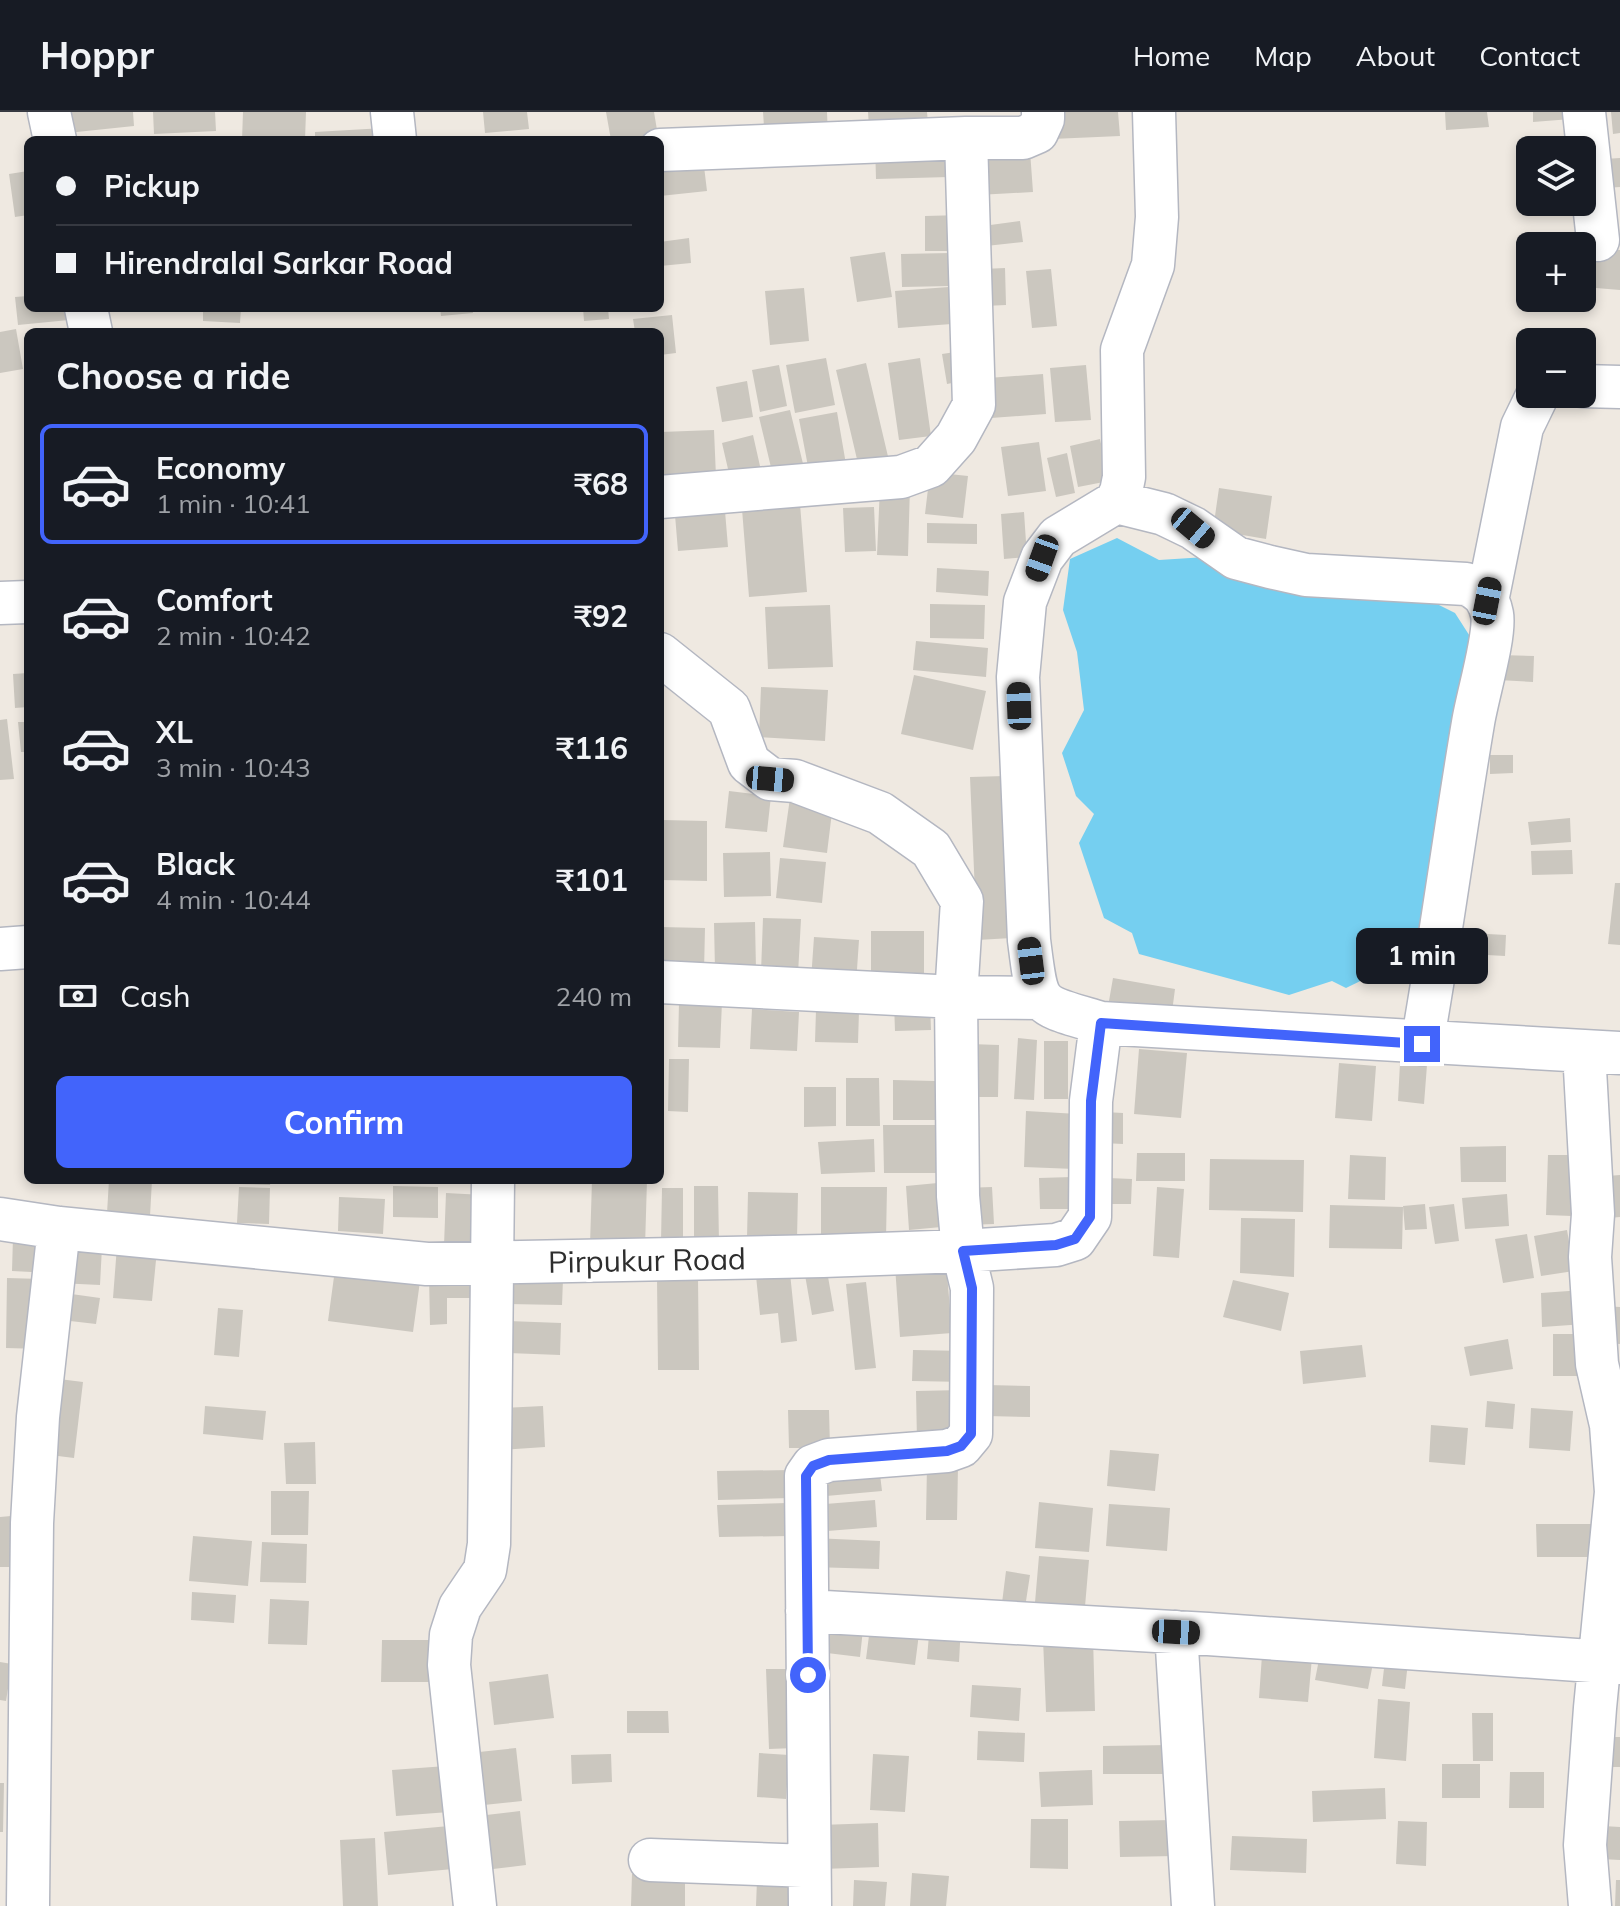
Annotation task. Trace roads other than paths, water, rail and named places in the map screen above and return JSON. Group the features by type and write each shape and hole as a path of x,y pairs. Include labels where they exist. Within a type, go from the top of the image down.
{"street":[{"path":"49,112 54,136"},
{"path":"392,112 395,136"},
{"path":"664,150 1023,138 1037,132 1043,112"},
{"path":"1154,112 1156,229 1153,265 1122,350 1124,477 1121,492 1116,502 1058,537 1042,558 1025,602 1018,677 1029,940 1034,982 1039,998 1048,1008 1101,1023 1422,1044 1602,1052 1590,1257 1597,1364 1611,1425 1616,1492 1610,1662 1595,1708 1585,1845 1590,1906"},
{"path":"1584,112 1598,240"},
{"path":"664,497 901,477 931,466 956,438 974,405 966,138"},
{"path":"1596,386 1620,387"},
{"path":"1487,601 1522,427 1531,408"},
{"path":"1116,502 1164,514 1193,528 1236,558 1306,575 1466,584 1479,588 1487,601 1492,615 1492,632 1479,688 1453,841 1440,944 1422,1044"},
{"path":"0,603 24,602"},
{"path":"650,1860 810,1886 806,1476 813,1466 829,1460 947,1451 961,1446 971,1434 972,1288 963,1251 958,1196 956,997 962,901 931,849 880,813 795,781 770,779 749,763 729,709 664,657"},
{"path":"0,949 24,947"},
{"path":"664,982 956,997 1039,998"},
{"name":"Pirpukur Road","path":"0,1219 59,1228 427,1264 963,1251 1056,1245 1075,1239 1090,1217 1091,1101 1101,1023"},
{"path":"475,1906 449,1665 451,1635 460,1607 485,1570 489,1544 493,1184"},
{"path":"28,1906 32,1523 38,1417 59,1228"},
{"path":"807,1611 1176,1632 1610,1662"},
{"path":"1176,1632 1193,1906"}],"water":[{"path":"1117,538 1159,560 1206,557 1398,602 1419,595 1455,613 1480,652 1418,953 1346,988 1332,981 1289,995 1139,954 1132,933 1104,918 1079,843 1094,814 1076,796 1062,753 1084,710 1077,652 1063,610 1070,559"}]}
